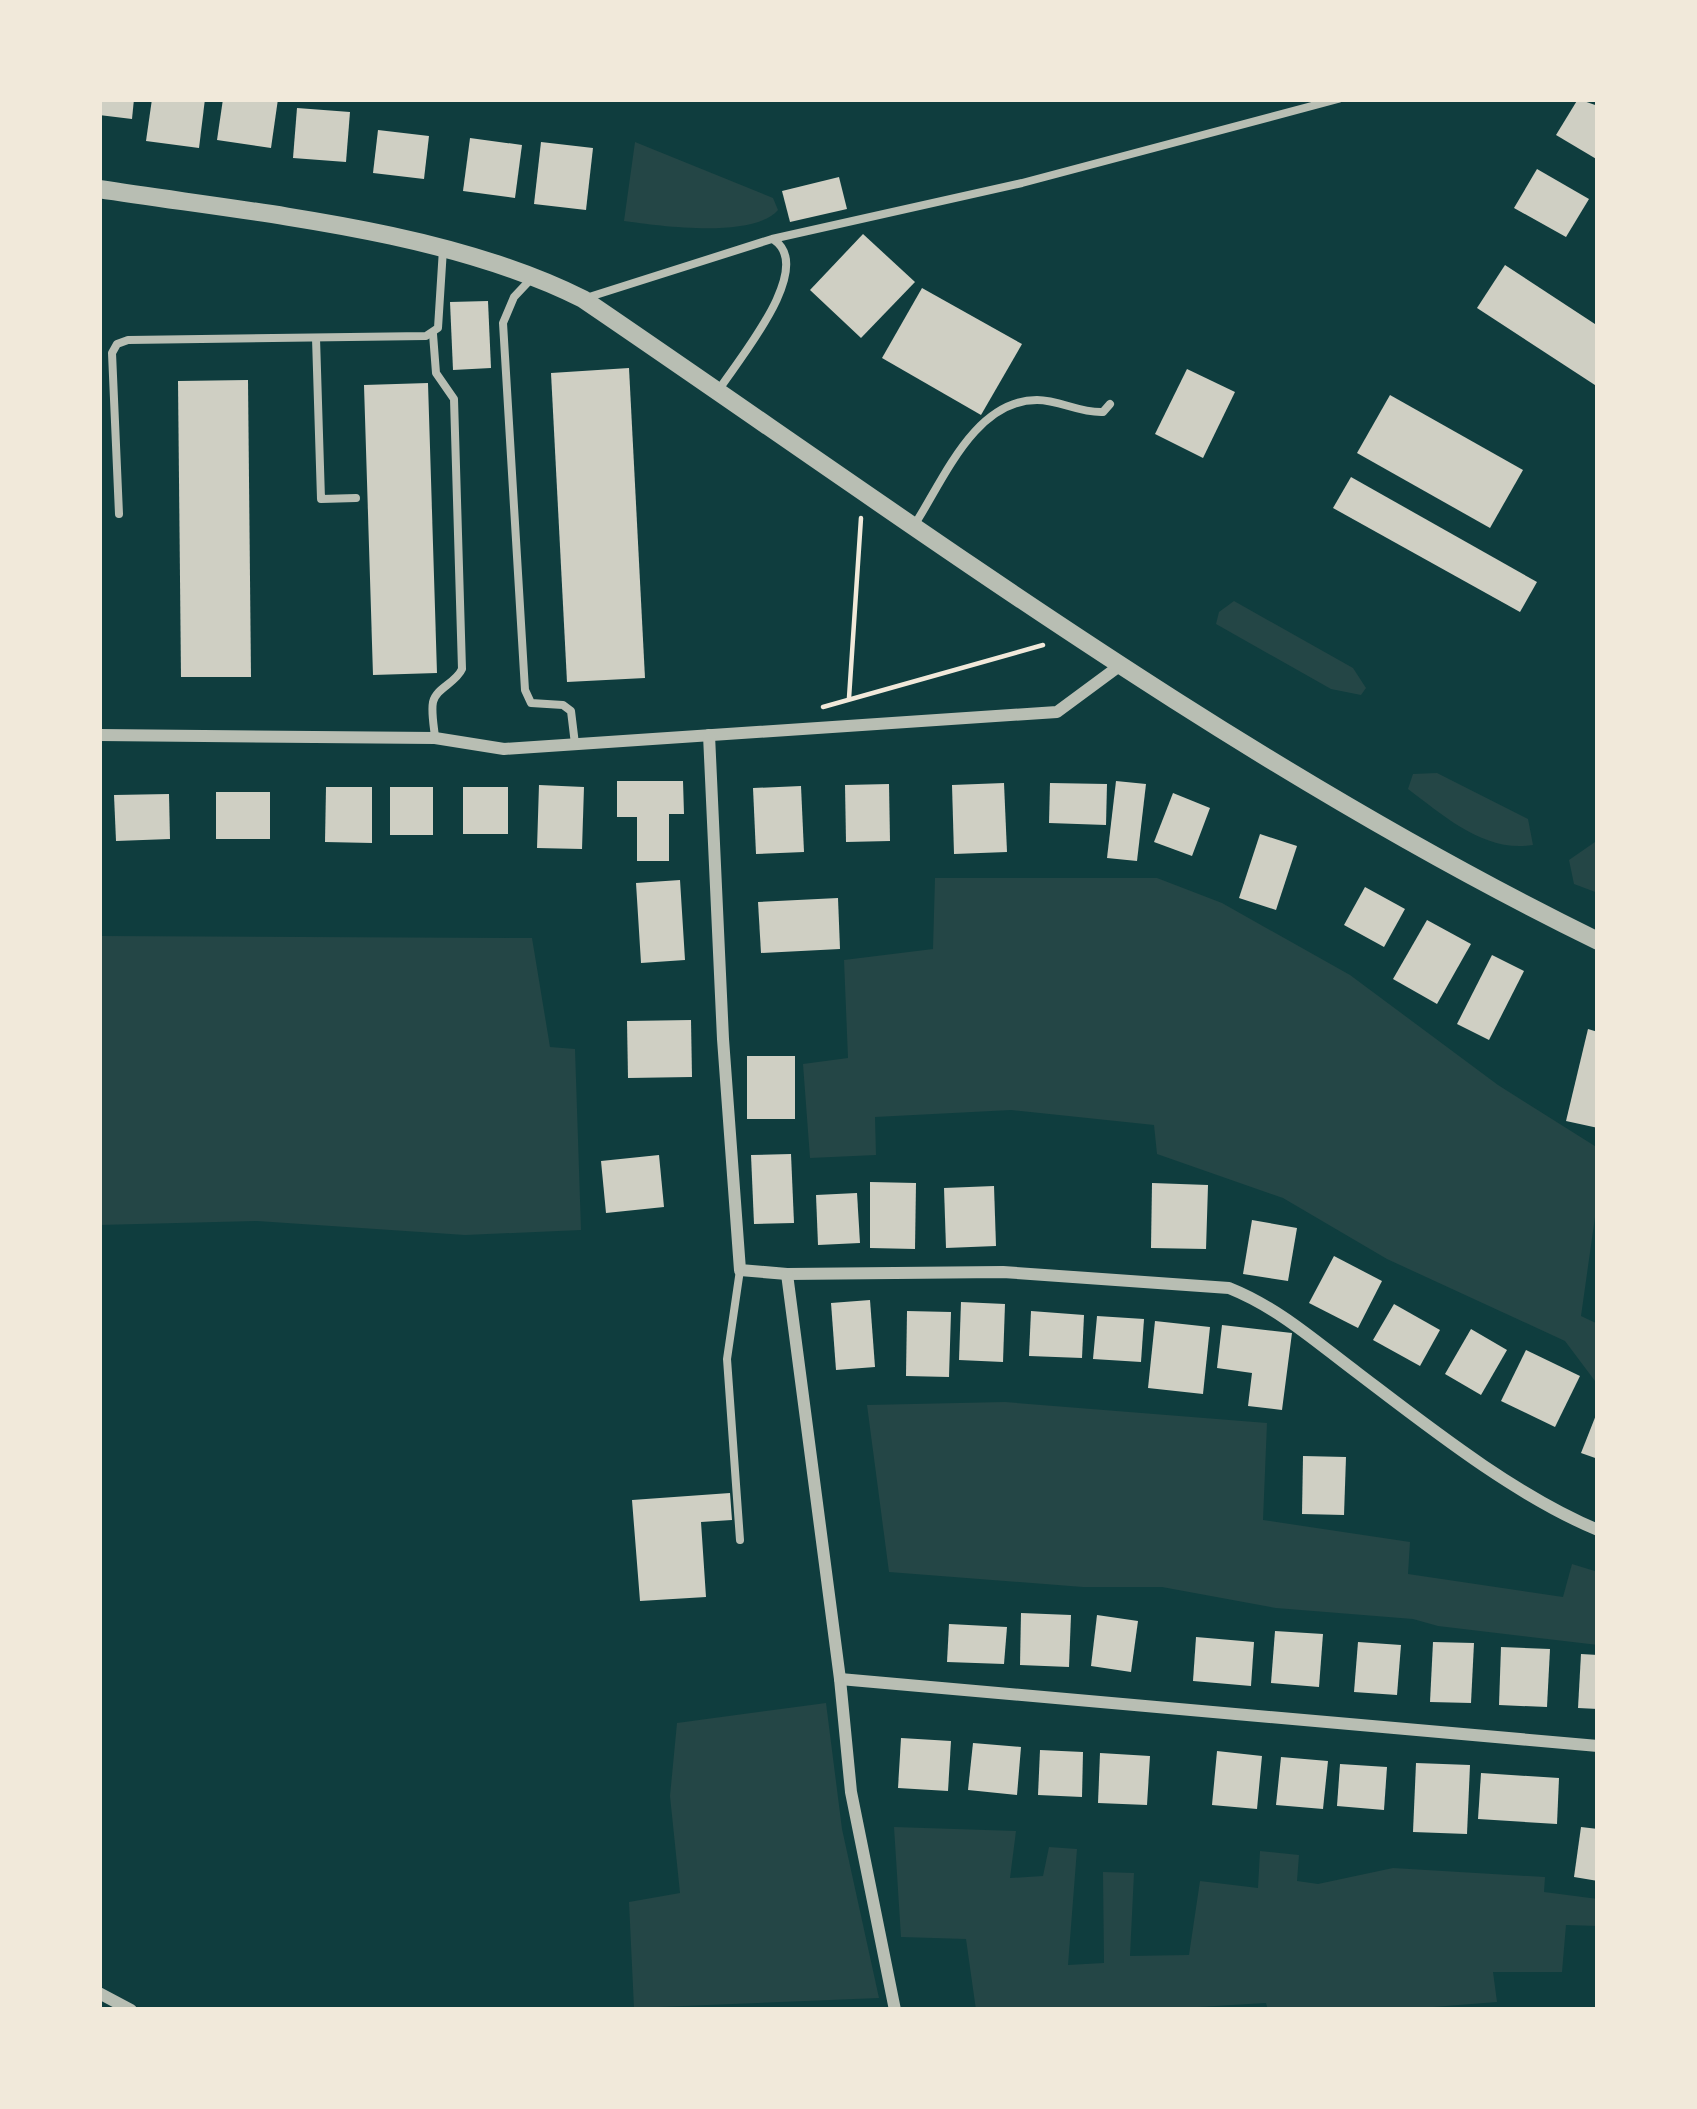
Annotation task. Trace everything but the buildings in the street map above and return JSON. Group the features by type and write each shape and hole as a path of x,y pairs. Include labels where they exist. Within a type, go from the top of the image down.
{"street":[{"path":"99,189 442,248 535,275 583,299 1073,635 1356,814 1598,941"},
{"path":"99,735 435,738 504,749 1057,712 1122,664"},
{"path":"709,735 723,1039 740,1270 787,1274 1004,1272 1228,1288 1261,1301 1311,1334 1543,1505 1598,1530"},
{"path":"787,1274 851,1792 895,2010"},
{"path":"840,1679 1598,1746"},
{"path":"99,1993 131,2010"}],"lane":[{"path":"583,299 772,239 1022,183 1338,99"},
{"path":"718,391 784,287 787,257 781,243 772,239"},
{"path":"435,738 436,694 458,679 461,669 454,399 436,373 433,334 438,328 442,248"},
{"path":"535,275 514,297 503,323 525,690 531,703 563,705 571,711 575,744"},
{"path":"119,514 112,353 117,344 433,334"},
{"path":"316,338 320,499 356,498"},
{"path":"914,525 979,425 996,412 1033,400 1092,412 1102,412 1110,404"},
{"path":"740,1270 728,1359 740,1540"}],"path":[{"path":"849,700 861,518"},
{"path":"810,712 1042,645"}],"shaded area":[{"path":"635,142 773,198 778,210 766,219 728,228 624,221"},
{"path":"1234,601 1353,668 1366,688 1361,695 1331,689 1216,624 1219,612"},
{"path":"1437,773 1528,819 1533,845 1482,838 1408,789 1413,774"},
{"path":"1598,836 1598,893 1574,884 1569,860"},
{"path":"935,878 1157,878 1222,903 1350,975 1498,1085 1598,1148 1598,1196 1581,1316 1598,1324 1598,1385 1565,1341 1387,1259 1283,1198 1157,1154 1154,1125 1011,1110 875,1117 876,1155 810,1158 803,1064 848,1058 844,960 933,949"},
{"path":"99,936 532,938 550,1047 575,1049 581,1230 465,1235 257,1221 99,1225"},
{"path":"1005,1402 1267,1423 1263,1520 1410,1542 1408,1574 1563,1597 1572,1564 1598,1572 1598,1645 1413,1619 1276,1608 1162,1587 1083,1587 889,1572 867,1405"},
{"path":"826,1703 842,1829 879,1998 634,2008 629,1902 680,1893 670,1796 677,1723"},
{"path":"894,1827 1016,1831 1010,1878 1043,1876 1049,1847 1077,1849 1068,1965 1104,1963 1103,1872 1134,1873 1130,1956 1189,1955 1200,1881 1258,1888 1260,1851 1299,1855 1297,1881 1318,1884 1393,1868 1545,1877 1544,1892 1598,1899 1598,1926 1566,1925 1562,1972 1493,1972 1497,2002 1395,2010 1268,2010 1266,2003 1148,2010 976,2010 966,1939 901,1937"}]}
